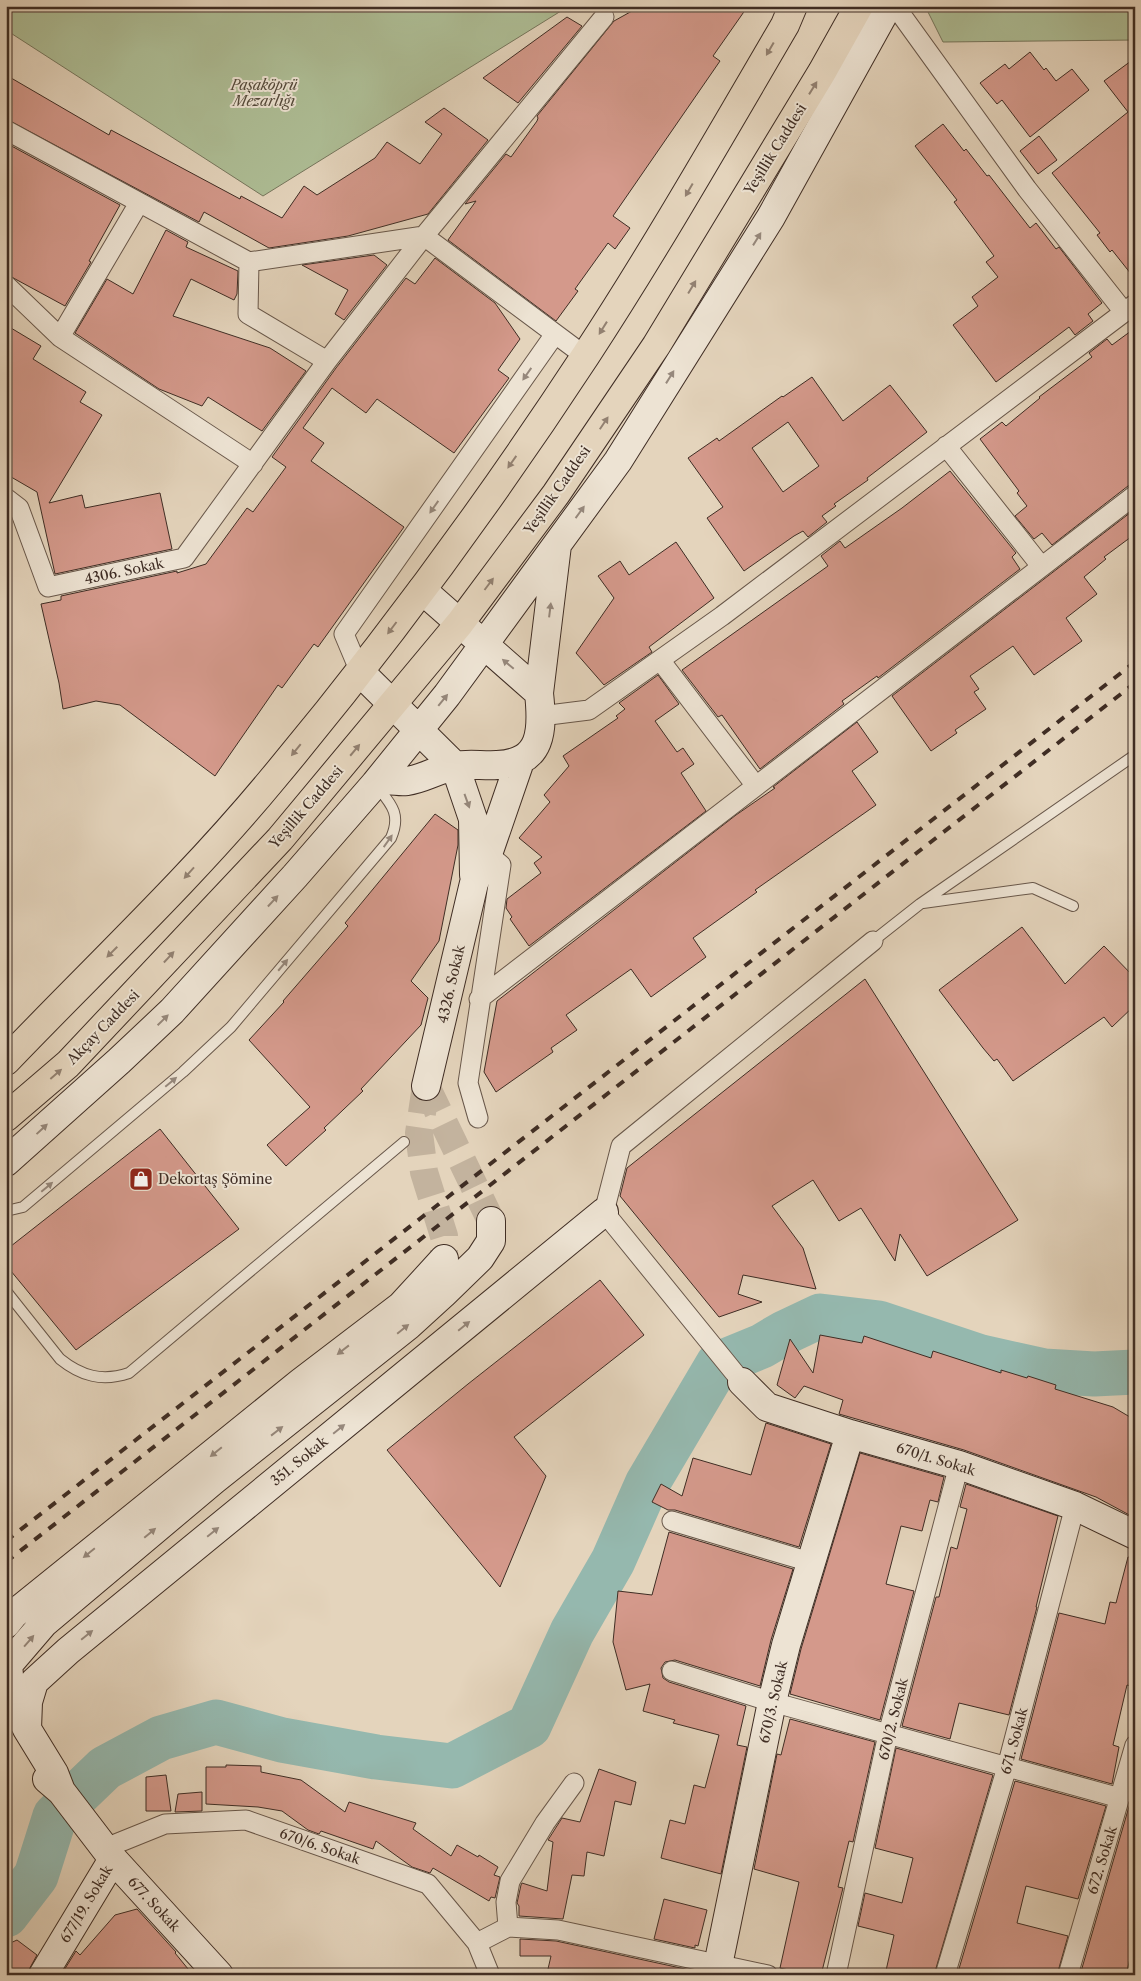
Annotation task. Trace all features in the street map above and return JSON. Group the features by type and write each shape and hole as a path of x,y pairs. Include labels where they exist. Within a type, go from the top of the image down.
{"highway":[{"path":"10,1054 172,892 270,783 360,672 422,590 484,504 585,356 681,203 784,25 793,6"},
{"name":"Yeşillik Caddesi","path":"194,930 280,839 394,704 460,623 556,494 656,346 822,72 859,6"},
{"name":"Akçay Caddesi","path":"6,1117 68,1064 194,930"}],"street":[{"path":"6,1162 119,1062 172,1011 378,782 447,696 618,461 771,217 888,6"},
{"path":"422,590 484,644 540,704 589,710 722,616 1130,308 1027,189 894,6"},
{"path":"6,285 60,337 253,464 327,361 424,236 604,17"},
{"path":"6,130 249,262 424,236 585,356"},
{"path":"60,337 139,202"},
{"path":"249,262 248,314 327,361"},
{"path":"474,883 473,819 456,766 360,672 344,634 555,334"},
{"path":"946,446 1041,566"},
{"name":"4306. Sokak","path":"6,498 19,508 48,587 184,558 253,464"},
{"path":"479,999 1135,495"},
{"path":"378,782 408,781 456,766 499,765 520,761 532,752 539,737 540,704 558,543"},
{"path":"660,660 756,786"},
{"path":"474,883 488,854 520,761"},
{"path":"478,1118 468,1083 479,999 501,865 488,854"},
{"name":"4326. Sokak","path":"426,1086 474,883"},
{"path":"742,1382 604,1212 621,1146 873,941"},
{"name":"351. Sokak","path":"16,1729 28,1702 34,1682 68,1651 604,1212"},
{"path":"16,1729 10,1696 8,1664 44,1623 214,1480 409,1325 480,1258 491,1241 491,1220"},
{"path":"6,1624 14,1614 300,1383 401,1306 444,1259"},
{"name":"670/1. Sokak","path":"742,1382 767,1407 850,1434 960,1465 1075,1506 1135,1535"},
{"name":"670/3. Sokak","path":"717,1969 772,1702 786,1645 850,1434"},
{"name":"670/2. Sokak","path":"836,1975 888,1734 960,1465"},
{"name":"671. Sokak","path":"945,1975 1007,1767 1075,1506"},
{"path":"672,1521 810,1562"},
{"path":"672,1671 772,1702 1120,1798"},
{"name":"677. Sokak","path":"16,1729 54,1773 61,1791 103,1847 219,1975"},
{"name":"672. Sokak","path":"1068,1975 1135,1744"},
{"path":"508,1927 506,1902 510,1881 545,1824 574,1783"},
{"name":"670/6. Sokak","path":"103,1847 165,1824 246,1820 428,1884 477,1943 490,1975"},
{"name":"677/19. Sokak","path":"43,1975 103,1847"},
{"path":"477,1943 508,1927 558,1930 717,1969 768,1975"}],"lane":[{"path":"873,941 920,904 1135,755"},
{"path":"6,1211 23,1207 183,1072 237,1019 391,838 395,830 395,813 378,782"},
{"path":"920,904 1033,888 1074,906"},
{"path":"6,1291 60,1359 70,1368 96,1378 113,1377 129,1373 404,1142"}],"green space":[{"name":"Paşaköprü Mezarlığı","path":"6,6 569,6 263,196 6,30"},
{"path":"925,6 1135,6 1135,40 943,42"}],"building":[{"path":"641,6 748,6 713,56 720,61 613,216 630,228 615,249 608,243 575,289 578,291 556,321 448,240 476,201 465,204 506,154 511,157 537,121 537,116 614,21"},
{"path":"567,17 582,26 518,103 483,78"},
{"path":"1030,52 1044,70 1046,68 1056,81 1072,69 1089,90 1030,137 1002,100 997,104 980,83 1005,64 1009,69"},
{"path":"1135,58 1135,279 1112,250 1110,252 1097,235 1100,233 1052,173 1128,112 1104,81"},
{"path":"6,75 109,135 111,130 240,199 241,196 282,218 304,186 317,195 375,158 387,142 420,164 442,134 425,122 444,108 488,140 428,214 348,236 269,248 204,212 199,222 6,119"},
{"path":"943,124 964,151 966,149 987,176 989,175 1030,228 1036,223 1056,249 1059,247 1102,303 1088,314 1093,321 1075,335 1069,327 996,382 953,325 978,306 972,297 998,277 986,262 994,256 954,202 957,200 915,146"},
{"path":"1039,136 1057,160 1038,174 1020,151"},
{"path":"6,143 120,205 89,261 91,262 65,306 6,274"},
{"path":"166,230 188,242 186,247 238,271 237,294 234,300 191,279 173,316 270,348 306,371 262,431 208,397 202,406 159,389 75,333 107,279 133,294"},
{"path":"374,255 387,265 344,320 335,314 348,290 302,265"},
{"path":"435,258 495,303 520,339 498,370 509,378 454,453 377,399 366,413 332,388 303,428 324,443 311,461 404,527 318,647 314,644 282,688 278,685 215,776 120,705 96,701 63,709 41,604 61,600 61,596 177,571 177,573 206,564 247,508 253,512 286,467 272,457 336,368 406,278 415,284"},
{"path":"6,325 41,346 33,359 86,392 80,402 102,415 49,503 82,495 85,508 160,493 172,549 55,574 37,492 6,474"},
{"path":"1135,328 1135,484 1128,486 1052,545 1042,533 1034,539 1015,516 1027,506 1017,493 1019,491 980,439 1002,422 1006,426 1039,397 1092,357 1089,353 1107,339 1112,345"},
{"path":"812,377 843,421 890,385 927,432 867,478 868,480 834,504 836,506 822,516 827,522 808,537 803,531 744,571 707,518 723,507 688,458 717,438 719,441","holes":["788,422 819,466 783,492 752,448"]},
{"path":"950,471 1016,553 1012,557 1020,569 878,678 877,676 842,701 844,704 760,769 722,715 718,717 682,670 828,566 821,556 840,541 845,548"},
{"path":"1135,509 1135,534 1104,557 1106,559 1084,577 1097,594 1066,618 1082,641 1034,675 1013,646 970,676 979,689 974,692 986,709 955,730 957,733 931,751 892,696"},
{"path":"676,542 714,598 649,647 652,652 604,685 576,653 614,598 598,576 620,561 629,575"},
{"path":"658,675 679,704 655,721 677,752 683,748 694,764 681,773 706,811 529,946 510,919 512,917 506,908 507,899 541,873 534,863 542,857 519,838 550,802 544,795 569,766 563,756 618,718 616,716 625,709 619,703"},
{"path":"857,722 878,752 852,771 876,805 755,890 757,892 693,938 706,957 651,997 631,969 566,1015 577,1030 551,1048 553,1052 496,1092 484,1072 497,1001 736,815 775,788 773,787"},
{"path":"435,814 458,830 458,845 439,941 411,981 428,998 421,1025 361,1089 363,1091 324,1128 326,1130 286,1166 267,1145 310,1107 249,1040 284,1002 348,926 345,923"},
{"path":"1022,927 1065,984 1104,946 1135,978 1135,1005 1112,1027 1104,1017 1013,1081 997,1059 994,1061 983,1048 939,990"},
{"path":"865,979 1018,1220 927,1276 900,1234 895,1261 861,1208 839,1221 813,1180 772,1206 803,1248 816,1289 743,1275 738,1294 762,1302 719,1317 620,1196 627,1168"},
{"path":"160,1129 239,1229 76,1350 6,1265 6,1250"},
{"path":"600,1280 644,1335 514,1437 546,1476 500,1587 387,1450"},
{"path":"820,1335 862,1343 864,1336 931,1358 933,1351 1001,1373 1001,1370 1027,1378 1028,1376 1056,1385 1055,1389 1113,1407 1135,1420 1135,1518 1096,1497 964,1450 839,1414 843,1400 804,1386 795,1398 777,1385 790,1339 813,1373"},
{"path":"766,1423 831,1444 799,1547 675,1510 668,1510 652,1502 661,1484 682,1496 693,1458 751,1475"},
{"path":"860,1453 944,1477 938,1502 930,1500 922,1531 901,1526 886,1584 914,1591 880,1720 790,1694 801,1649"},
{"path":"966,1484 1058,1516 1009,1715 959,1703 950,1739 902,1726 936,1597 939,1597 951,1547 957,1549 967,1509 960,1507"},
{"path":"669,1532 793,1569 771,1640 760,1686 675,1660 665,1662 661,1668 663,1678 669,1682 746,1706 737,1745 747,1747 721,1874 661,1858 670,1820 685,1824 694,1785 705,1788 719,1735 673,1723 675,1720 643,1711 650,1684 626,1690 613,1642 618,1591 652,1595"},
{"path":"1128,1557 1135,1558 1135,1687 1127,1685 1113,1745 1119,1747 1112,1784 1021,1759 1059,1613 1105,1624 1110,1602 1116,1603"},
{"path":"790,1719 875,1742 853,1842 849,1841 838,1887 843,1888 821,1975 809,1975 780,1968 799,1882 754,1869 777,1754 781,1755"},
{"path":"896,1748 993,1775 934,1975 885,1975 894,1935 858,1926 865,1893 902,1903 913,1858 875,1848"},
{"path":"226,1765 261,1766 261,1772 301,1780 345,1812 349,1802 416,1823 413,1829 451,1856 457,1845 478,1857 479,1855 498,1867 494,1875 500,1877 495,1898 491,1897 489,1901 433,1868 430,1873 412,1867 376,1841 373,1849 321,1831 319,1834 308,1830 282,1811 258,1807 206,1804 206,1767 226,1767"},
{"path":"599,1769 636,1782 631,1805 615,1801 604,1856 587,1852 584,1876 572,1875 563,1919 519,1916 519,1906 517,1903 522,1883 547,1891 553,1842 548,1840 562,1818 580,1822"},
{"path":"166,1775 171,1811 146,1811 146,1777"},
{"path":"1015,1781 1106,1806 1078,1899 1026,1886 1017,1923 1068,1936 1057,1975 967,1975 958,1972"},
{"path":"1135,1786 1135,1938 1126,1975 1080,1975"},
{"path":"202,1792 202,1811 175,1812 178,1794"},
{"path":"664,1899 707,1910 698,1946 695,1945 695,1948 654,1939"},
{"path":"137,1909 176,1952 193,1975 61,1975 76,1951 80,1955 115,1915"},
{"path":"520,1939 556,1941 699,1972 698,1975 575,1975 548,1969 551,1956 520,1956"},
{"path":"17,1940 37,1955 26,1975 6,1975 6,1945"}],"waterway":[{"path":"6,1915 36,1876 55,1816 105,1768 161,1738 216,1722 282,1740 376,1757 452,1766 529,1726 572,1632 613,1561 647,1484 718,1364 762,1346 820,1316 879,1323 981,1357 1044,1371 1094,1374 1135,1372"}],"tunnel":[{"path":"426,1086 419,1133 424,1172 444,1236 444,1259"},
{"path":"426,1086 491,1221"}],"railway":[{"path":"6,1541 1135,662"},
{"path":"6,1562 1135,683"}],"place":[{"name":"Dekortaş Şömine","path":"141,1179"}]}
